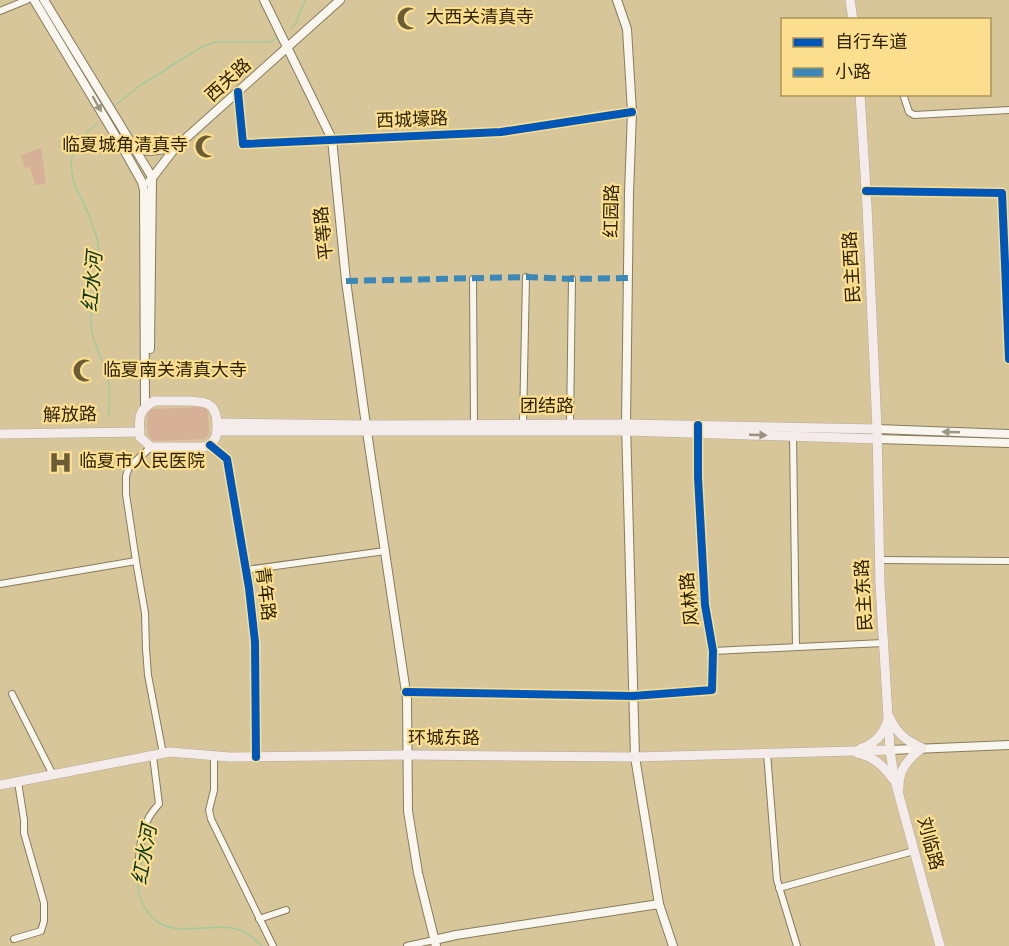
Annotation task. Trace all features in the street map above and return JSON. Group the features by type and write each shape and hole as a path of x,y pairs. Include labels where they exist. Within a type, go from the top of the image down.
{"main road":[{"path":"34,0 142,182 144,190 147,405"},
{"path":"44,0 152,177 147,405"},
{"name":"平等路","path":"264,0 332,139 346,281 406,692 408,811 417,873 435,943"},
{"name":"西关路","path":"144,190 175,148 340,0"},
{"name":"红园路","path":"617,0 627,29 632,112 626,428 635,757 659,904 673,946"},
{"path":"850,0 853,18"},
{"name":"民主西路","path":"860,96 877,434"},
{"path":"124,150 149,151 175,148"},
{"path":"154,401 201,401 211,405 216,414 217,427 216,437 210,445 204,447 151,447 140,437 140,414 147,405 154,401"},
{"name":"团结路","path":"366,428 474,424 570,424 626,428"},
{"name":"团结路","path":"217,427 626,428 877,434"},
{"name":"解放路","path":"0,429 140,430"},
{"name":"团结路","path":"698,429 793,436 877,434"},
{"name":"解放路","path":"0,434 140,430"},
{"path":"877,434 1009,434"},
{"path":"877,434 1009,443"},
{"name":"民主东路","path":"877,434 879,560 890,750"},
{"path":"888,713 895,729 907,741 922,748"},
{"path":"845,751 870,746 886,726 888,713"},
{"path":"890,750 1009,745"},
{"path":"899,797 898,783 902,769 910,757 922,748"},
{"name":"环城东路","path":"0,785 170,752 256,757 408,755 635,757 890,750"},
{"name":"刘临路","path":"890,750 899,797 940,946"},
{"path":"845,751 861,753 874,759 886,769 895,782 899,797"},
{"path":"435,943 456,935 659,904"}],"street":[{"path":"0,11 27,0"},
{"name":"西城壕路","path":"238,92 243,144 501,132 632,112"},
{"path":"904,96 909,112 914,115 1009,110"},
{"path":"866,191 1002,193 1009,359"},
{"path":"523,424 526,277"},
{"path":"473,279 474,424"},
{"path":"570,424 572,279"},
{"name":"风林路","path":"633,696 712,690 713,651 705,606 698,477 698,429"},
{"path":"793,436 796,647"},
{"name":"青年路","path":"210,445 227,459 246,570 255,642 256,757"},
{"path":"151,447 129,467 126,476 126,494 145,613 148,675 163,754"},
{"path":"246,570 385,550"},
{"path":"879,560 1009,561"},
{"path":"0,584 136,561"},
{"path":"713,651 884,643"},
{"path":"406,692 633,696"},
{"path":"12,694 53,775"},
{"path":"767,753 777,880 797,946"},
{"path":"139,858 140,842 148,817 159,804 153,756"},
{"path":"214,756 214,790 209,810 211,819 273,946"},
{"path":"14,939 41,931 44,912 44,903 24,833 18,782"},
{"path":"779,888 914,851"},
{"path":"259,919 286,910"},
{"path":"406,946 435,943"}],"shaded area":[{"path":"41,148 46,184 35,185 30,167 25,168 21,155"},
{"path":"204,407 208,412 209,434 205,439 155,441 150,437 147,415 151,409"}],"waterway":[{"name":"红水河","path":"291,28 295,25 305,0"},
{"name":"红水河","path":"115,105 141,85 203,46 216,42 271,42 277,38"},
{"name":"红水河","path":"97,124 81,139 73,153 71,167 74,181 98,243 99,263 91,325 93,338 108,378 109,415"},
{"name":"红水河","path":"152,818 147,828 138,887 141,900 148,912 157,921 178,929 216,927 240,930 262,946"}],"marked path":[{"path":"346,281 526,277 628,278"}],"cycle path":[{"path":"238,92 243,144 501,132 632,112"},
{"path":"866,191 1002,193 1009,359"},
{"path":"406,692 633,696 712,690 713,651 705,605 698,477 698,425"},
{"path":"210,445 227,459 249,588 255,642 256,757"}],"place":[{"name":"大西关清真寺","path":"408,18"},
{"name":"临夏城角清真寺","path":"206,146"},
{"name":"临夏南关清真大寺","path":"85,371"},
{"name":"临夏市人民医院","path":"61,462"}]}
